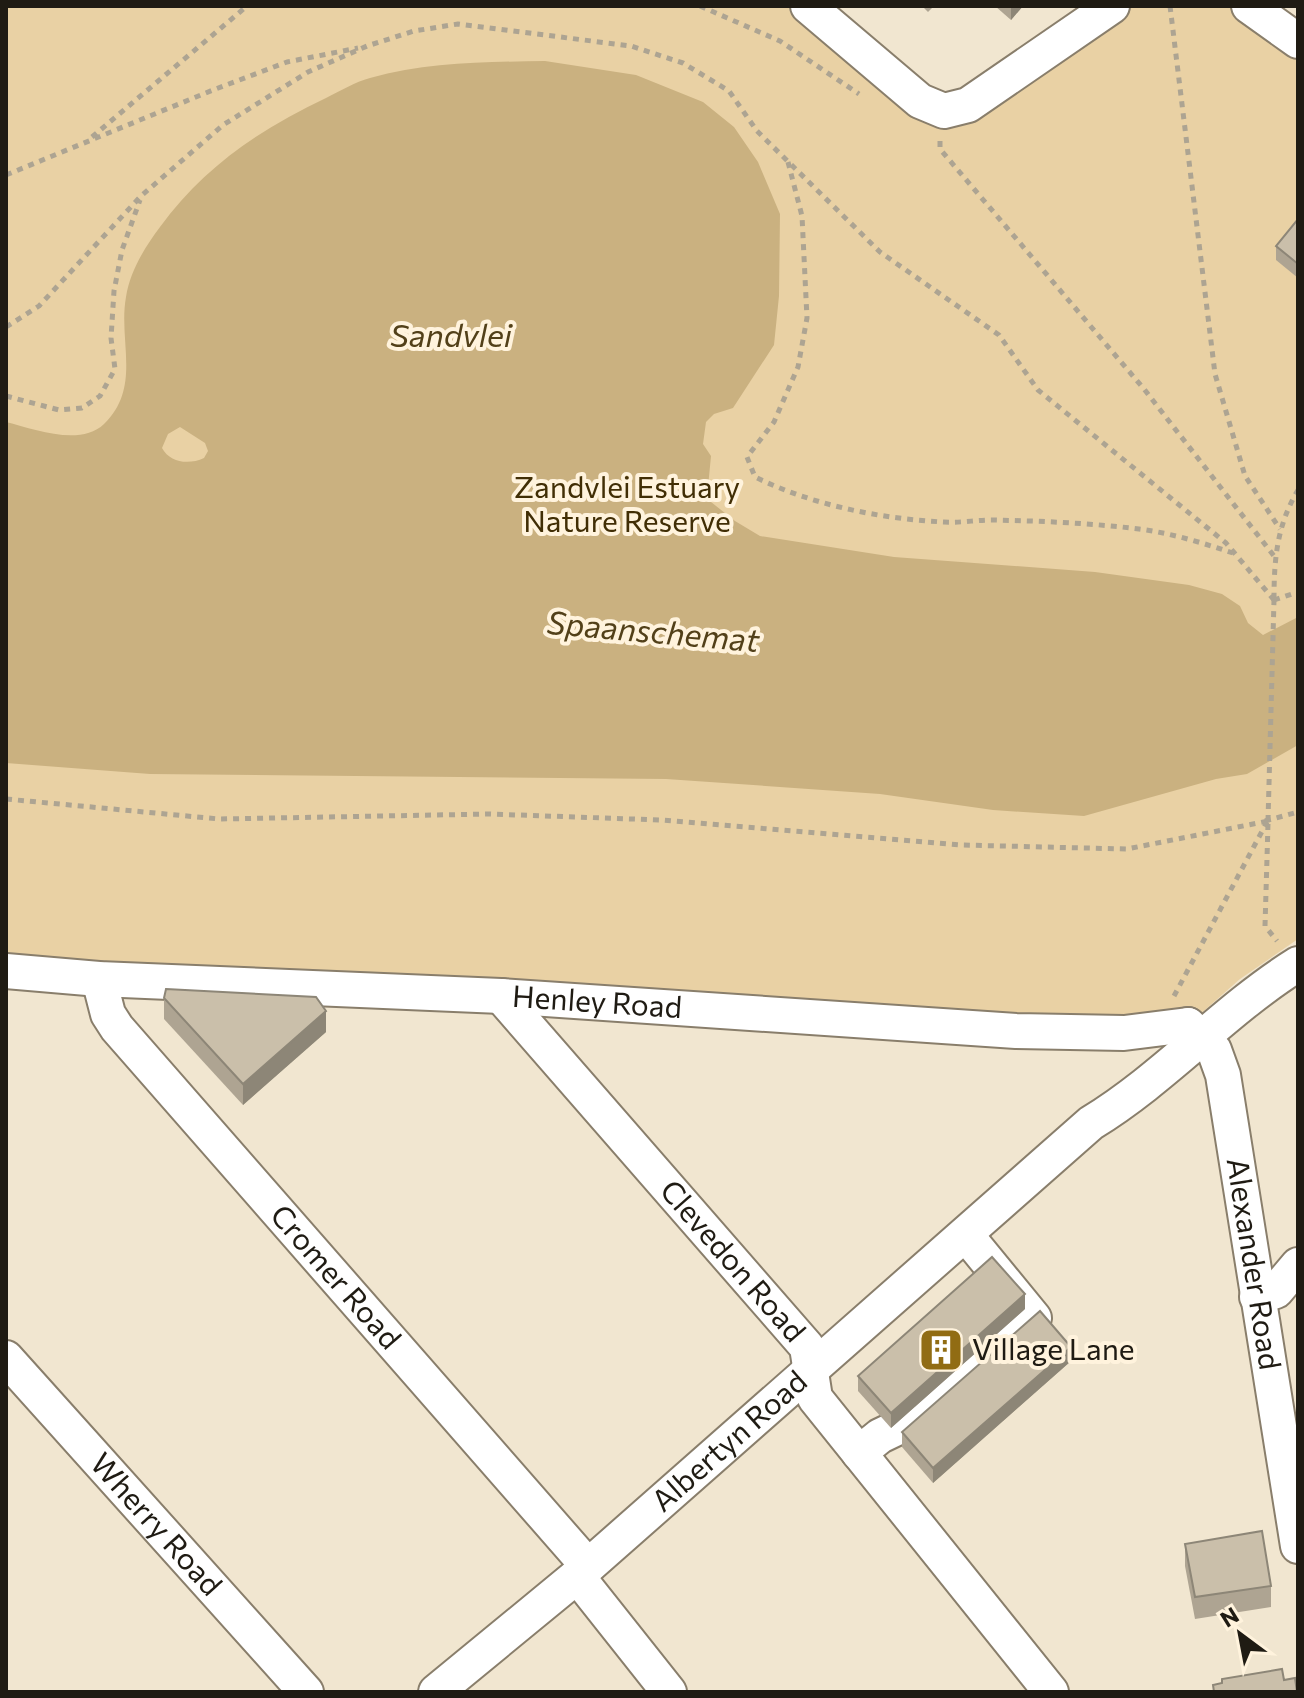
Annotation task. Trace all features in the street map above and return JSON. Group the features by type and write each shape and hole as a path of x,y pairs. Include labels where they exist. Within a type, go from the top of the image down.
{"street":[{"path":"808,6 920,101 936,126 1112,6"},
{"path":"1258,10 1298,41"},
{"name":"Albertyn Road","path":"436,1692 582,1571 966,1235 1091,1123 1110,1095 1240,979 1293,950"},
{"name":"Henley Road","path":"6,971 99,979 501,996 1016,1031 1096,1034 1189,1024"},
{"name":"Cromer Road","path":"99,979 108,1014 117,1028 582,1571 669,1692"},
{"name":"Clevedon Road","path":"501,996 807,1347 815,1398 1051,1692"},
{"name":"Alexander Road","path":"1189,1024 1214,1050 1223,1075 1298,1546"},
{"path":"859,1453 880,1436 905,1424 1034,1318 966,1235"},
{"path":"1257,1297 1276,1291 1298,1265"},
{"name":"Wherry Road","path":"6,1358 306,1692"}],"path":[{"path":"88,140 247,6"},
{"path":"700,6 780,41 866,99"},
{"path":"1170,6 1215,374 1245,476 1280,529"},
{"path":"6,327 39,306 141,196 223,125 308,72 367,46 414,31 458,24 631,46 683,63 729,91 757,131 880,252 999,335 1038,390 1226,543 1274,600"},
{"path":"6,175 287,62 367,46"},
{"path":"936,126 940,149"},
{"path":"936,126 940,149 1144,389 1274,556"},
{"path":"787,161 802,216 807,318 798,367 774,422 747,457 755,477 823,501 891,517 1141,529 1234,553"},
{"path":"6,396 59,410 82,408 100,396 115,369 111,338 114,291 122,250 141,196"},
{"path":"1293,950 1265,926 1274,556 1280,529 1298,490"},
{"path":"1274,600 1298,592"},
{"path":"6,799 219,819 505,815 661,820 961,845 1127,849 1298,812"},
{"path":"1260,822 1268,821"},
{"path":"1189,1024 1268,821"}],"green space":[{"name":"Zandvlei Estuary Nature Reserve","path":"6,6 808,6 930,107 1112,6 1249,6 1298,41 1298,939 1240,979 1188,1025 6,971"}],"water":[{"name":"Sandvlei","path":"545,61 636,75 703,102 734,127 758,162 780,214 779,296 774,345 733,408 714,414 706,422 703,444 711,456 708,487 711,502 760,536 894,557 1095,572 1189,585 1222,594 1240,606 1248,623 1263,635 1298,617 1298,745 1247,774 1216,779 1084,816 993,810 880,794 666,779 150,774 6,763 6,422 43,432 70,435 94,431 104,424 116,410 126,379 124,314 131,278 139,260 160,227 195,186 256,137 302,110 370,78 435,66","holes":["180,427 205,443 208,451 204,458 192,462 175,460 162,448 168,434"]}],"building":[{"path":"1298,219 1298,264 1276,246"},
{"path":"166,989 316,997 326,1011 243,1084 164,998"},
{"name":"Village Lane","path":"992,1257 1025,1294 891,1413 858,1376"},
{"name":"Village Lane","path":"1040,1311 1071,1347 933,1468 902,1432"},
{"path":"1262,1531 1271,1586 1195,1597 1185,1544"},
{"path":"1282,1669 1284,1680 1295,1678 1297,1692 1214,1692 1213,1685 1222,1683 1222,1679"}],"place":[{"name":"Village Lane","path":"941,1350"}],"water label":[{"name":"Spaanschemat","path":"653,632"}]}
